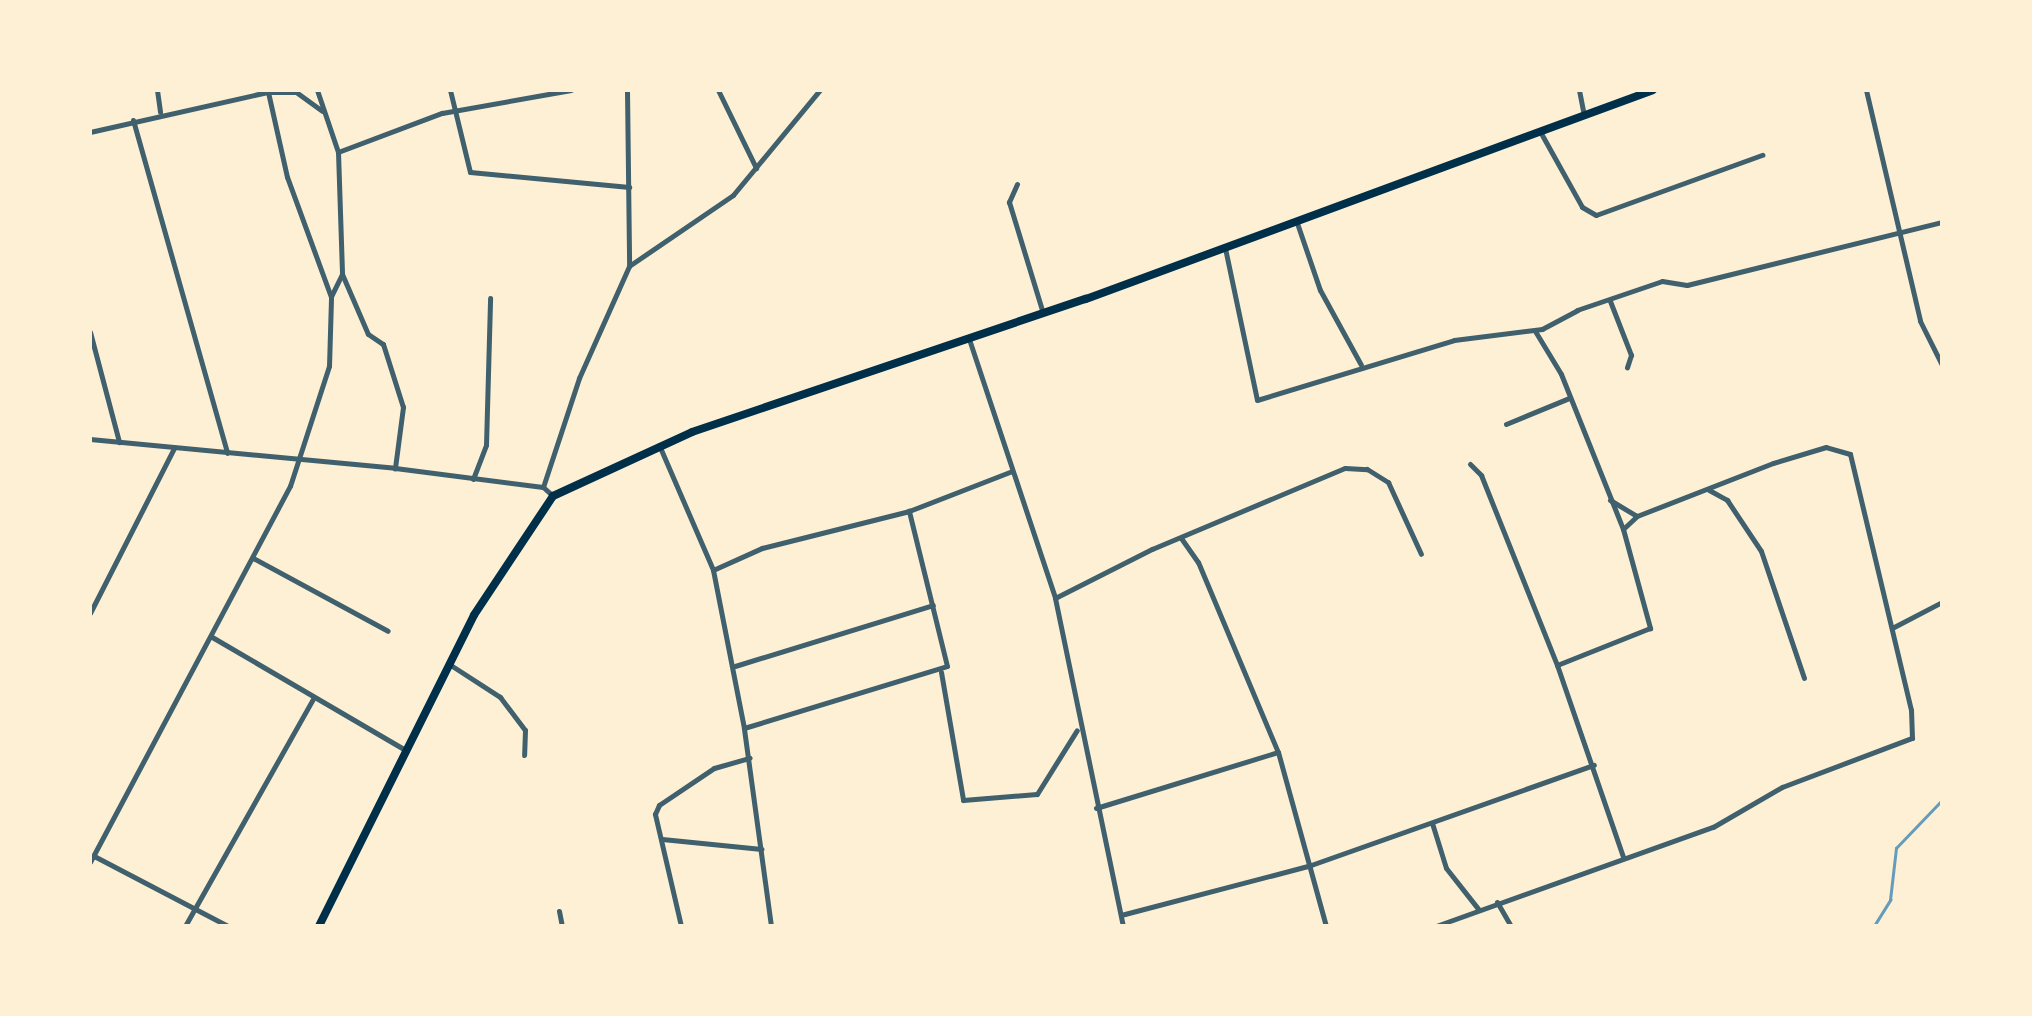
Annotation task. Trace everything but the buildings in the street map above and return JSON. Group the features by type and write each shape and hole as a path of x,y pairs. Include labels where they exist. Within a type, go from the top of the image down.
{"main road":[{"path":"318,926 449,664 508,557 553,496 659,446 1298,223 1653,90"}],"street":[{"path":"158,90 160,113"},
{"path":"317,90 338,152 342,274 368,334 383,344 403,407 395,468"},
{"path":"450,90 470,172 629,186"},
{"path":"338,152 455,110 571,90"},
{"path":"543,487 578,378 629,266 627,90"},
{"path":"718,90 756,168"},
{"path":"629,266 702,221 756,168 820,90"},
{"path":"1579,90 1585,118"},
{"path":"1866,90 1920,321 1942,365"},
{"path":"228,926 92,859 212,637 300,460 328,366 331,296 287,177 268,92"},
{"path":"90,132 160,113 268,92 296,92 322,112"},
{"path":"133,120 227,452"},
{"path":"1542,134 1582,207 1596,214 1762,155"},
{"path":"1018,184 1009,202 1043,313"},
{"path":"1224,248 1258,400 1360,365 1389,364 1454,340 1535,331 1662,281 1687,284 1942,222"},
{"path":"1298,223 1320,290 1360,365"},
{"path":"331,296 342,274"},
{"path":"473,479 486,445 490,298"},
{"path":"1610,301 1628,341 1628,367"},
{"path":"1535,331 1569,398 1623,529 1650,628 1558,665"},
{"path":"90,332 118,442"},
{"path":"968,336 1055,598 1078,729 1124,926"},
{"path":"1506,424 1569,398"},
{"path":"90,440 395,468 543,487 553,496"},
{"path":"659,446 712,570 750,758 772,926"},
{"path":"1436,926 1622,857 1713,828 1782,787 1912,738 1850,454 1826,447 1638,516 1623,529"},
{"path":"90,614 174,448"},
{"path":"1470,464 1480,475 1558,665 1622,857"},
{"path":"1055,598 1181,538 1352,468 1388,482 1422,554"},
{"path":"712,570 762,548 908,511 1012,471"},
{"path":"1709,490 1728,500 1761,551 1804,678"},
{"path":"1608,499 1638,516"},
{"path":"908,511 948,654 941,672 963,800 1037,794 1078,729"},
{"path":"1181,538 1198,562 1278,752 1326,926"},
{"path":"253,558 388,631"},
{"path":"1891,628 1942,602"},
{"path":"734,666 933,605"},
{"path":"212,637 404,749"},
{"path":"449,664 500,697 525,730 524,755"},
{"path":"744,728 941,672"},
{"path":"185,926 313,699"},
{"path":"1096,808 1278,752"},
{"path":"681,926 662,839 659,805 714,768 750,758"},
{"path":"1121,914 1311,865 1594,764"},
{"path":"1432,823 1446,868 1478,910"},
{"path":"662,839 762,849"},
{"path":"1497,902 1511,926"},
{"path":"559,912 562,926"}],"waterway":[{"path":"1874,926 1890,900 1896,848 1942,800"}]}
